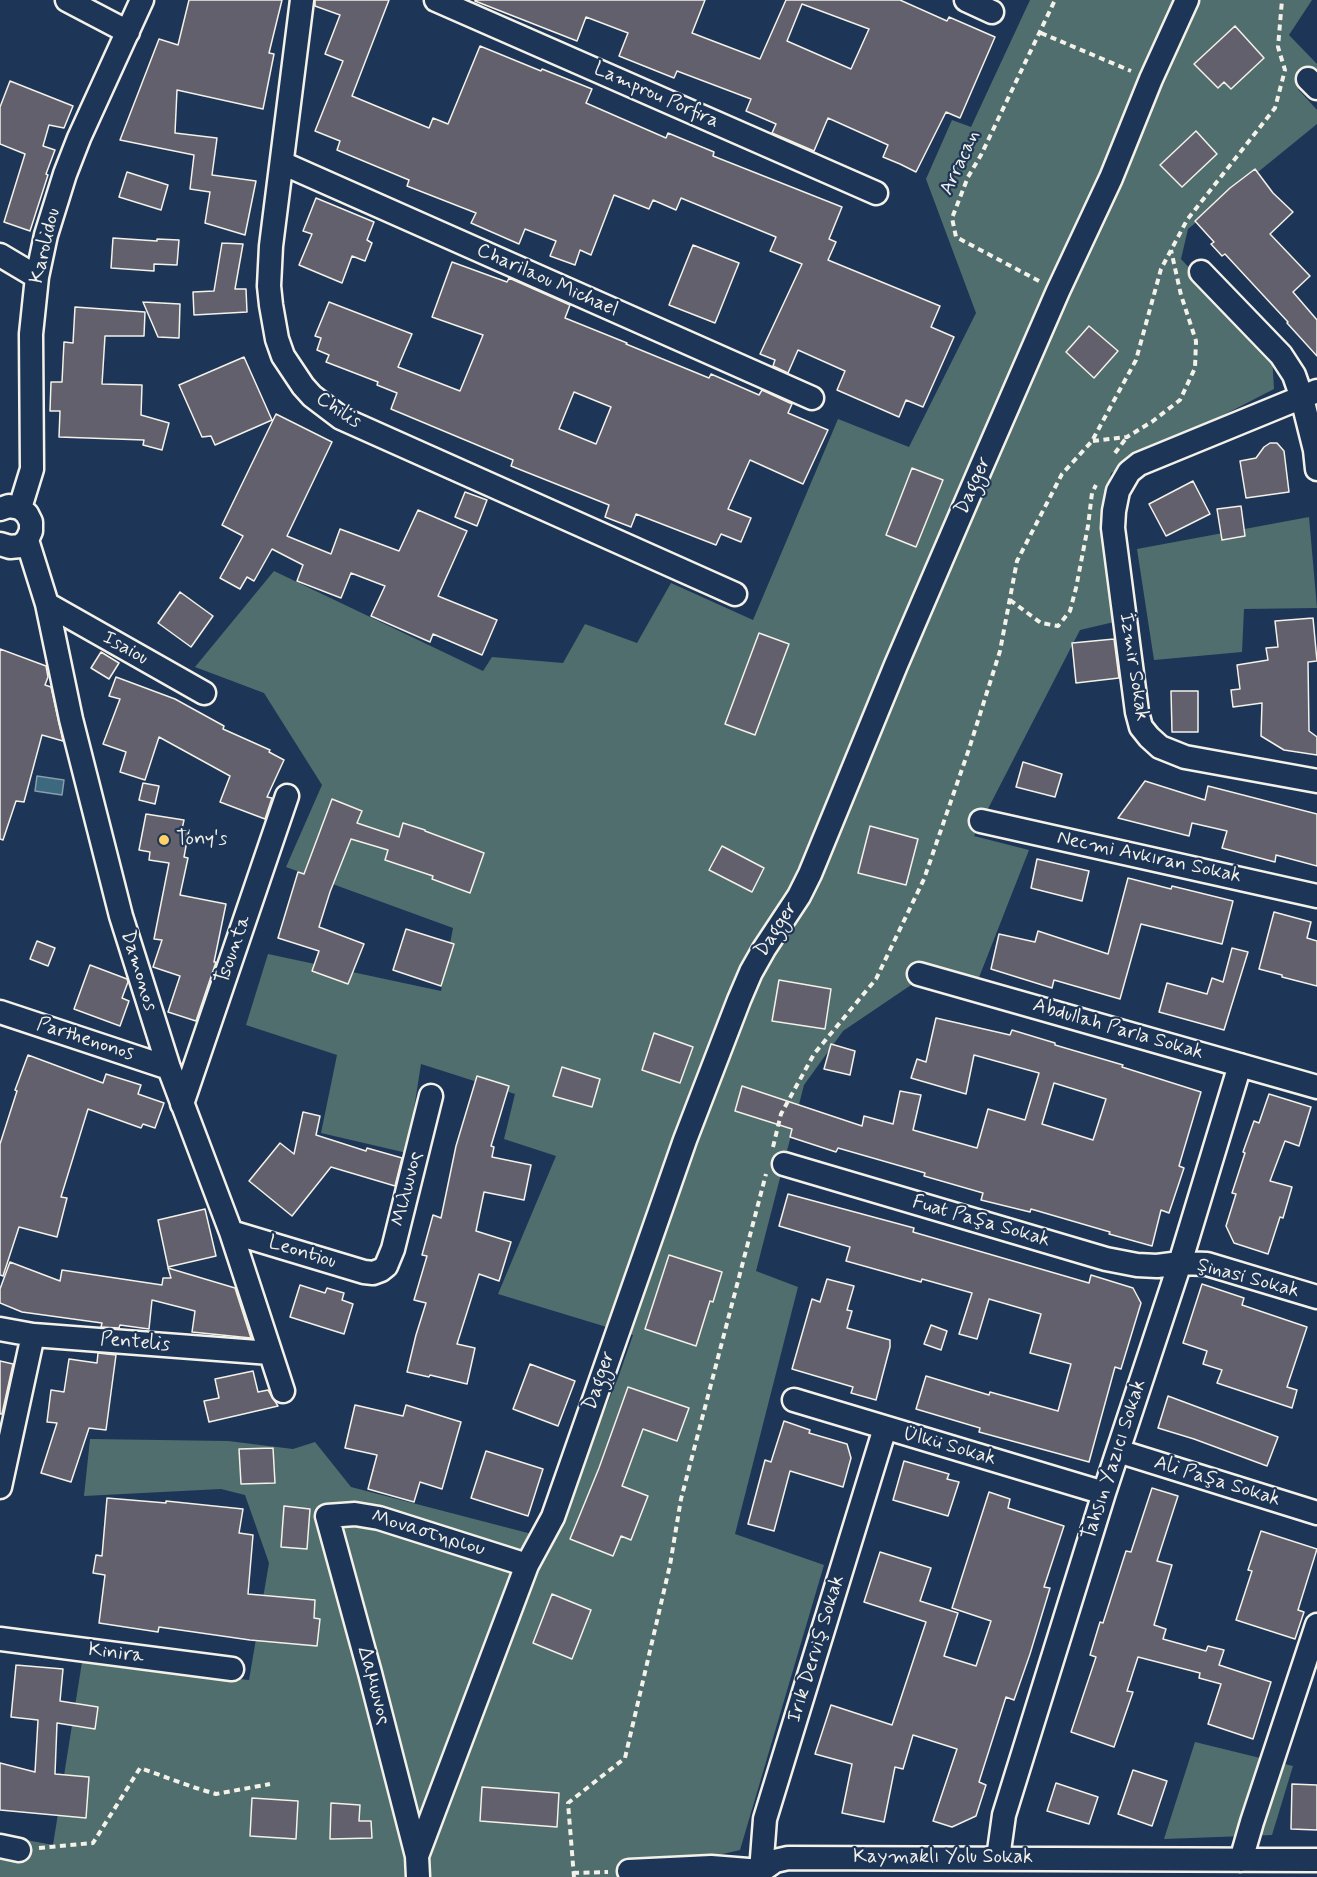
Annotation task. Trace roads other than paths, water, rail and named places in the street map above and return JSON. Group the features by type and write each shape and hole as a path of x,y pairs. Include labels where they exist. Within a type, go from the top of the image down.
{"street":[{"path":"67,0 128,32"},
{"name":"Karolidou","path":"10,509 32,469 31,334 37,277 46,235 64,174 142,0"},
{"name":"Chilis","path":"302,0 271,246 269,286 270,305 277,339 283,356 303,386 312,396 341,418 735,594"},
{"name":"Lamprou Porfira","path":"436,0 876,193"},
{"path":"966,0 992,12"},
{"name":"Dagger","path":"417,1867 528,1565 553,1517 685,1140 739,1000 751,972 799,896 810,874 896,665 1058,291 1111,178 1186,0"},
{"name":"Charilaou Michael","path":"282,163 812,398"},
{"path":"0,255 37,277"},
{"path":"1201,272 1281,355 1310,394 1317,470"},
{"name":"İzmir Sokak","path":"1310,394 1139,464 1129,472 1118,491 1113,528 1137,712 1141,727 1149,737 1160,747 1185,757 1317,781"},
{"name":"Damonos","path":"10,509 27,514 31,522 31,531 27,540 46,604 71,719 121,916 169,1068 231,1232 283,1391"},
{"path":"0,544 10,547 20,546 27,540"},
{"name":"Isaiou","path":"46,604 204,693"},
{"name":"Tsounta","path":"182,1104 287,796"},
{"name":"Necmi Avkıran Sokak","path":"981,821 1317,896"},
{"name":"Abdullah Parla Sokak","path":"920,974 1317,1087"},
{"name":"Parthenonos","path":"1,1016 169,1068"},
{"name":"Tahsın Yazıcı Sokak","path":"998,1858 1004,1815 1104,1493 1180,1263 1240,1065"},
{"name":"Μιλωνος","path":"373,1273 381,1270 390,1258 431,1096"},
{"name":"Fuat Paşa Sokak","path":"774,1161 1106,1259 1137,1265 1157,1266 1180,1263"},
{"name":"Leontiou","path":"231,1232 373,1273"},
{"name":"Şinasi Sokak","path":"1180,1263 1207,1264 1317,1297"},
{"name":"Pentelis","path":"0,1329 33,1335 270,1353"},
{"path":"0,1487 33,1335"},
{"name":"Ülkü Sokak","path":"794,1400 1104,1493"},
{"name":"Irık Derviş Sokak","path":"759,1874 765,1819 885,1428"},
{"name":"Ali Paşa Sokak","path":"1118,1451 1317,1513"},
{"name":"Μοναστηριου","path":"327,1516 355,1514 379,1518 528,1565"},
{"name":"Δαμωνος","path":"327,1516 370,1673 417,1867"},
{"path":"1241,1860 1317,1625"},
{"name":"Kinira","path":"0,1639 232,1670"},
{"name":"Kaymaklı Yolu Sokak","path":"759,1874 775,1861 788,1858 1317,1860"},
{"path":"630,1871 711,1867 759,1874"}],"water":[{"path":"37,776 64,780 62,795 35,791"}],"place":[{"name":"Tony's","path":"164,840"}]}
